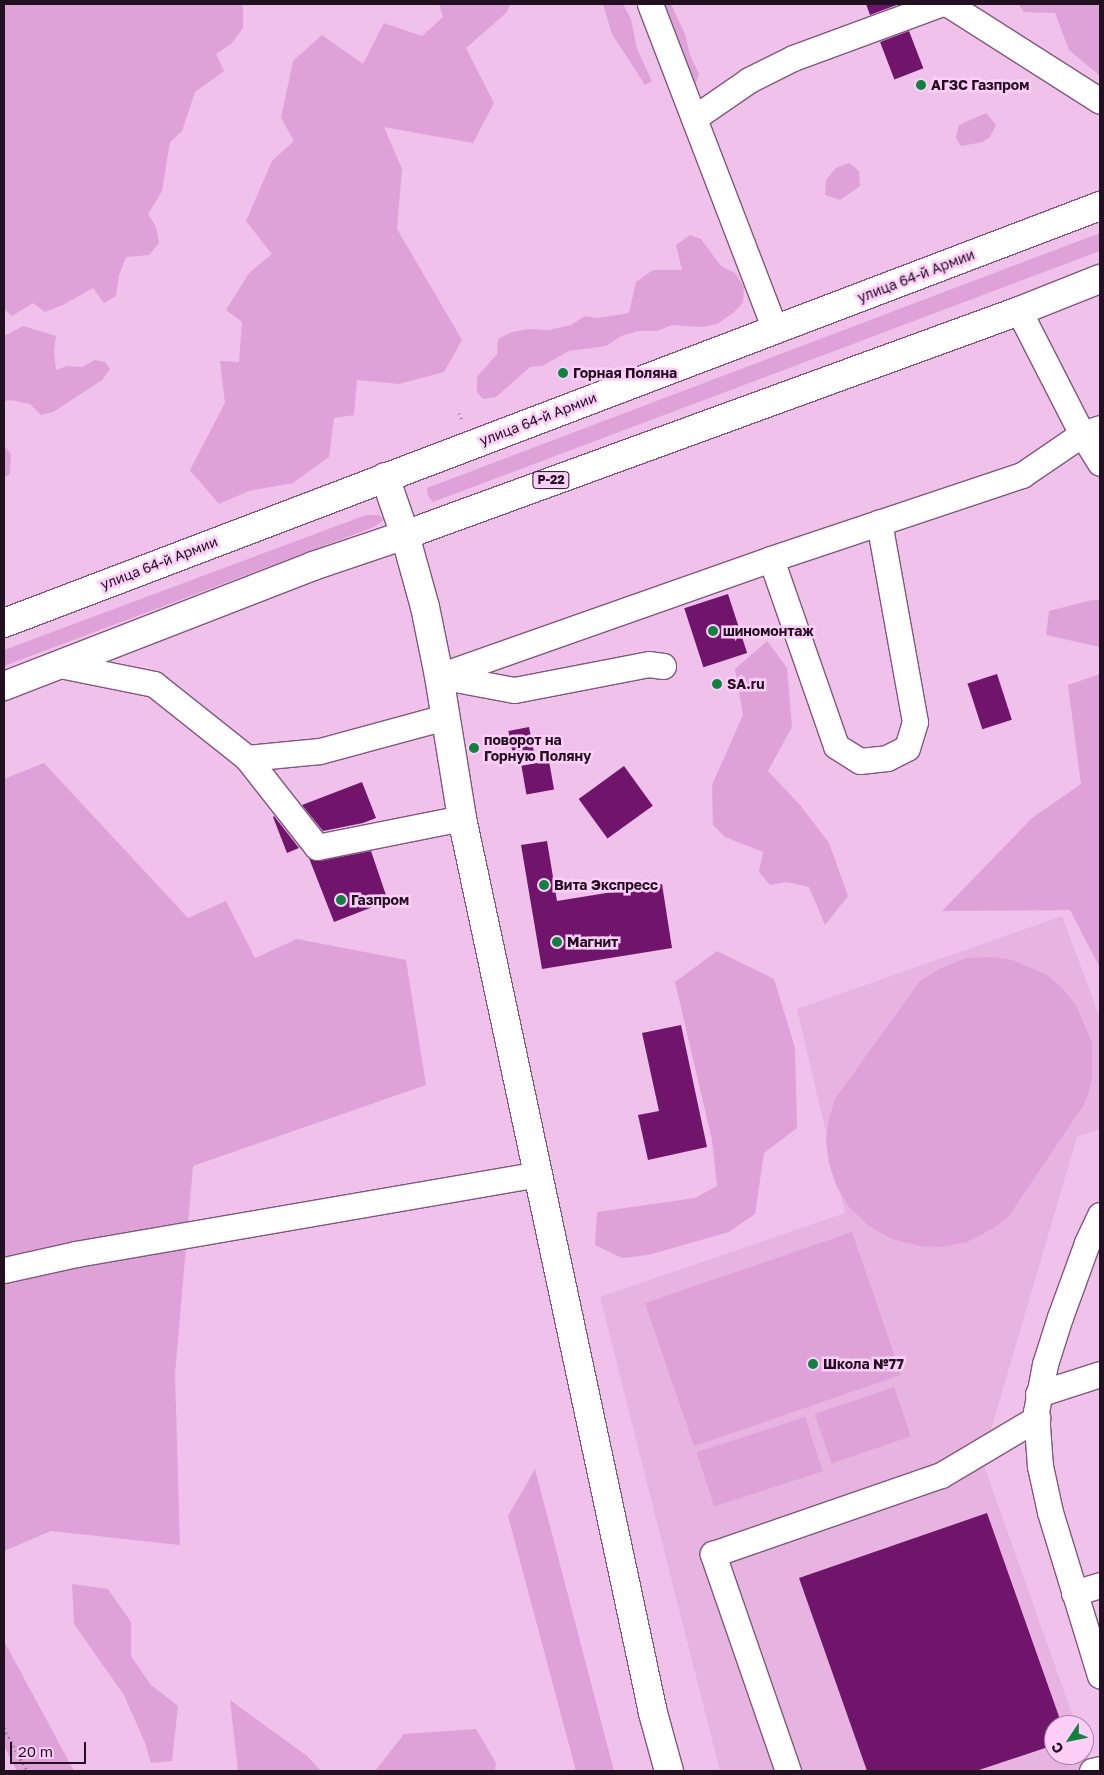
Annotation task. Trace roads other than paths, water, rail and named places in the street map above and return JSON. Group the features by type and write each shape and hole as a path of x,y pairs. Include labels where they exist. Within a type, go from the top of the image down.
{"main road":[{"name":"улица 64-й Армии","path":"4,623 1100,206"},
{"name":"Р-22","path":"4,686 313,566 405,535 1020,311 1100,279"},
{"path":"385,477 405,535 425,607 439,676 462,818 653,1713 669,1771"}],"street":[{"path":"650,4 776,329"},
{"path":"694,118 748,80 794,58 940,4"},
{"path":"948,4 1100,101"},
{"path":"1020,311 1091,431 1100,463"},
{"path":"439,676 771,559 1022,475 1091,431"},
{"path":"771,559 836,746 860,761 887,758 906,748 915,722 879,522"},
{"path":"439,676 514,690 649,664 663,666"},
{"path":"60,665 154,684 246,758 317,847 462,818"},
{"path":"246,758 320,750 445,717"},
{"path":"4,1270 76,1254 538,1174"},
{"path":"1100,1216 1087,1243 1060,1317 1037,1406 1040,1466 1050,1512 1100,1676"},
{"path":"788,1771 713,1554 941,1475 1037,1406 1100,1374"},
{"path":"1074,1593 1100,1585"},
{"path":"1092,1771 1100,1769"}],"place":[{"name":"АГЗС Газпром","path":"921,85"},
{"name":"Горная Поляна","path":"563,373"},
{"name":"шиномонтаж","path":"713,631"},
{"name":"SA.ru","path":"717,684"},
{"name":"поворот на Горную Поляну","path":"474,748"},
{"name":"Вита Экспресс","path":"544,885"},
{"name":"Газпром","path":"341,900"},
{"name":"Магнит","path":"557,942"},
{"name":"Школа №77","path":"813,1364"}]}
